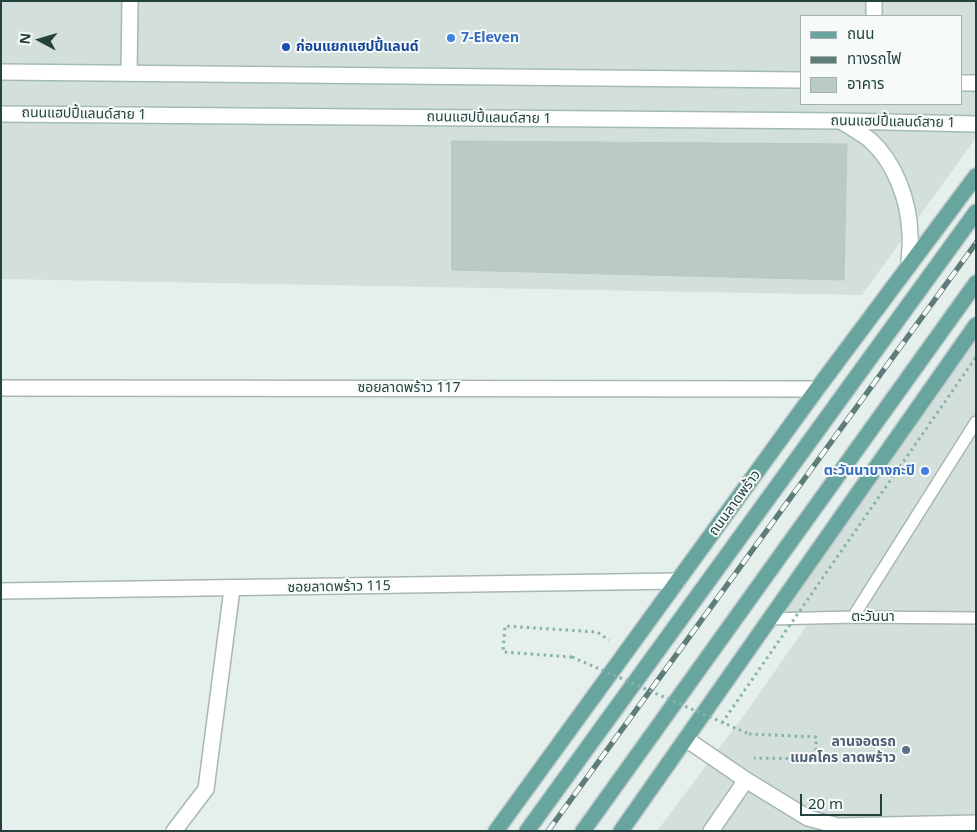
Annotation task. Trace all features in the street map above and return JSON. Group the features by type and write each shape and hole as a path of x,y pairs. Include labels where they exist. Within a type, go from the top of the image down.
{"main road":[{"name":"ถนนลาดพร้าว","path":"496,831 817,389 976,176"},
{"path":"528,831 976,212"},
{"path":"583,831 976,284"},
{"path":"621,831 976,326"}],"street":[{"path":"129,73 130,1"},
{"path":"874,1 874,15"},
{"path":"1,72 800,80"},
{"path":"962,83 976,83"},
{"name":"ถนนแฮปปี้แลนด์สาย 1","path":"1,114 841,121 976,124"},
{"path":"841,121 870,140 886,158 899,182 907,208 909,264"},
{"name":"ซอยลาดพร้าว 117","path":"1,388 817,389"},
{"name":"ซอยลาดพร้าว 115","path":"1,591 678,581"},
{"path":"174,831 206,789 232,589"},
{"path":"686,740 808,818 838,826 976,823"},
{"path":"711,831 746,780"}],"lane":[{"path":"853,617 976,422"},
{"name":"ตะวันนา","path":"770,619 853,617 976,618"}],"path":[{"path":"722,723 976,357"},
{"path":"597,632 505,626 503,652 572,657 749,734 816,737 816,759 746,758"}],"shaded area":[{"path":"1,1 976,1 976,138 862,295 1,279"},
{"path":"976,325 976,831 657,831 750,707 811,619 770,619"}],"building":[{"path":"452,141 847,144 844,280 452,270"}],"railway":[{"path":"548,831 976,243"}],"place":[{"name":"7-Eleven","path":"451,38"},
{"name":"ก่อนแยกแฮปปี้แลนด์","path":"286,47"},
{"name":"ตะวันนาบางกะปิ","path":"925,471"},
{"name":"ลานจอดรถ แมคโคร ลาดพร้าว","path":"906,750"}]}
